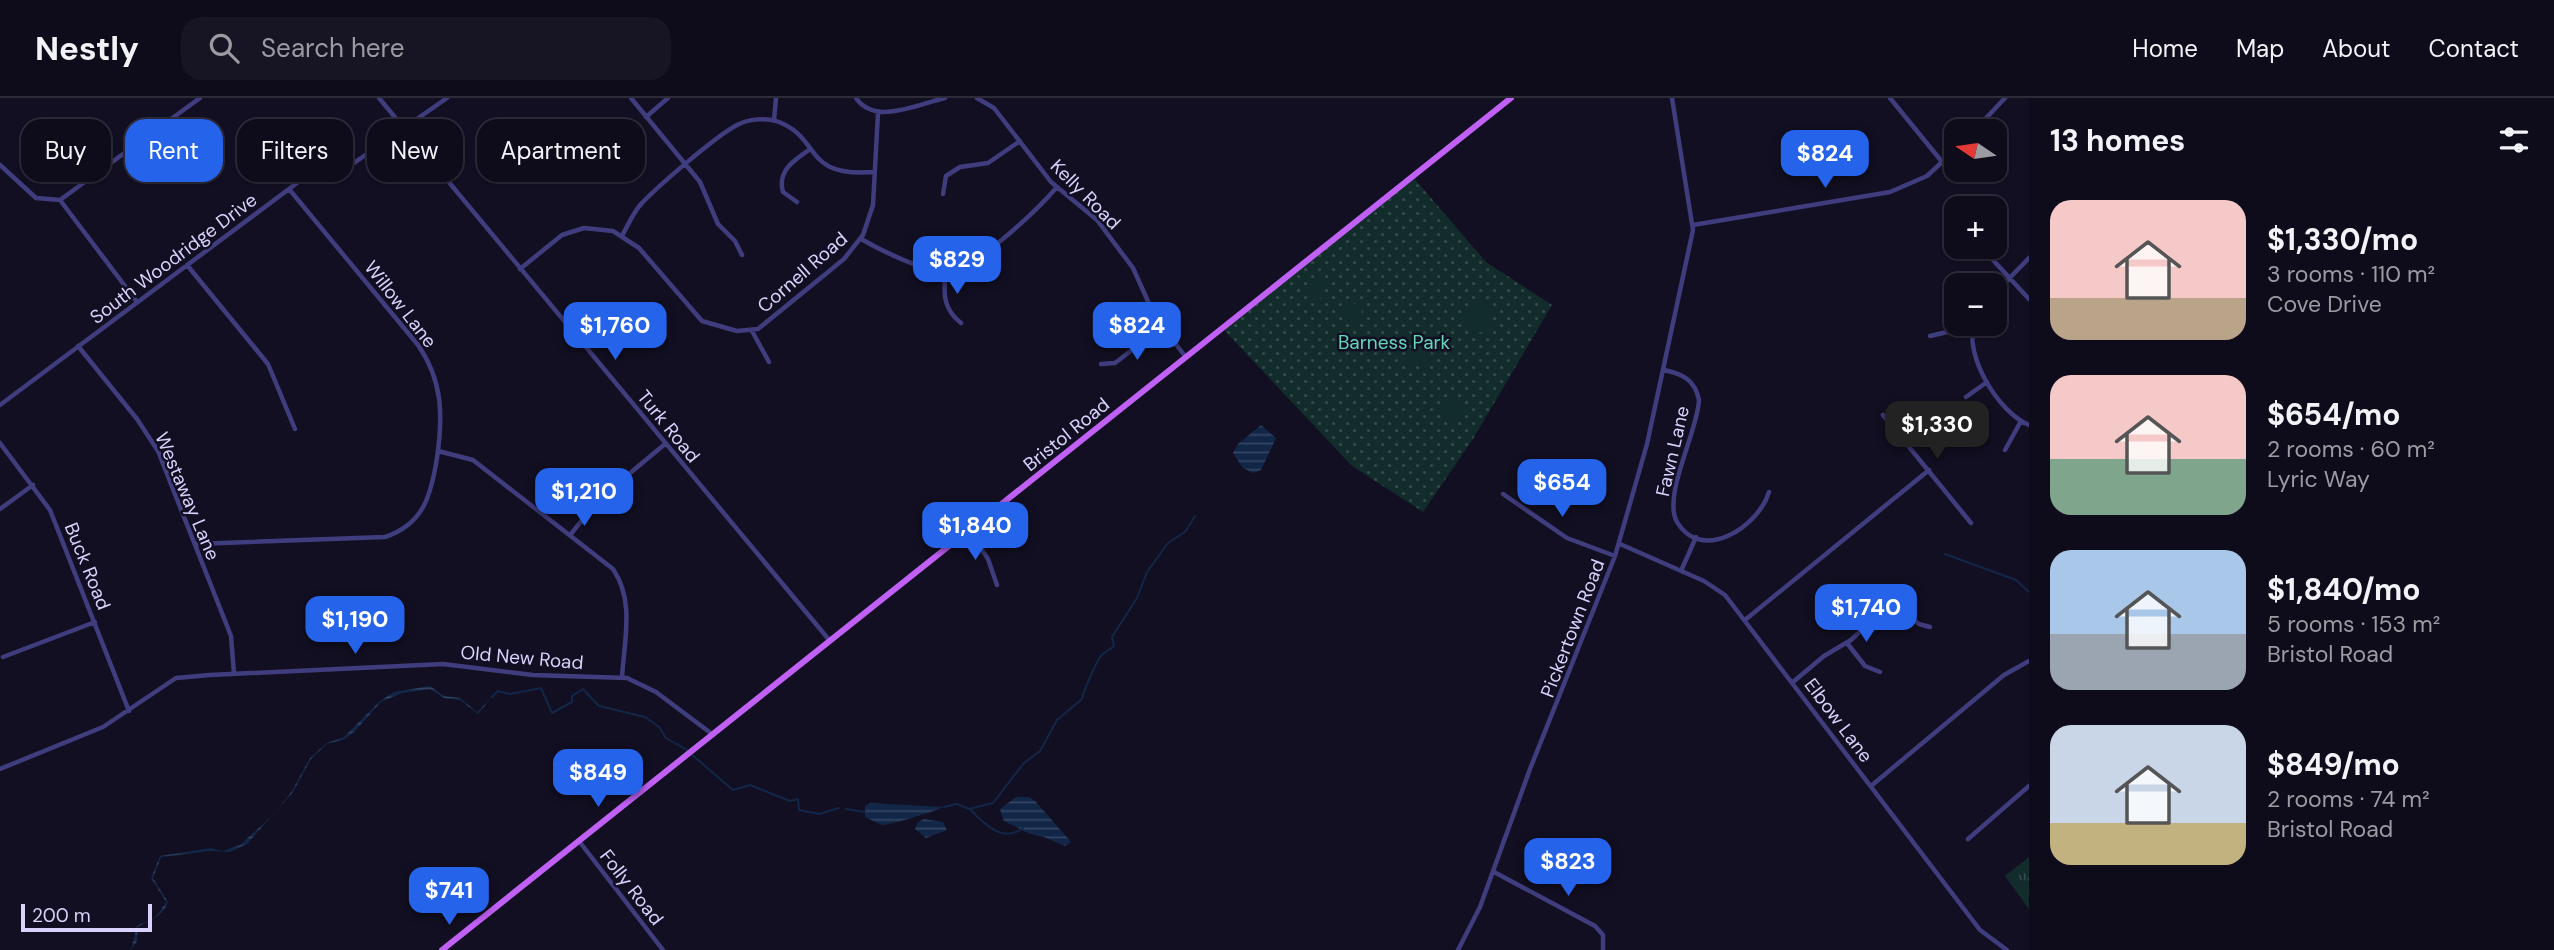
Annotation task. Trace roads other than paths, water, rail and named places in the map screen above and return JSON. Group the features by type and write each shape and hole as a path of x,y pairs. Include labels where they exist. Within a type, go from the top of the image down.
{"main road":[{"name":"Bristol Road","path":"442,950 1511,98"}],"street":[{"path":"0,165 36,198 60,200 200,98"},
{"name":"Turk Road","path":"379,98 396,119"},
{"name":"South Woodridge Drive","path":"417,119 447,98"},
{"path":"631,98 699,182 718,224 735,241 742,255"},
{"path":"646,117 667,98"},
{"path":"774,120 776,98"},
{"path":"856,98 864,107 878,113 945,98"},
{"name":"Kelly Road","path":"977,98 994,108 1057,187 1097,220 1128,260 1151,311 1185,356"},
{"name":"Pickertown Road","path":"1458,950 1494,872 1526,781 1620,544 1664,370 1693,225 1672,98"},
{"path":"1693,225 1890,192 1927,176 1943,163 1890,98"},
{"path":"1985,119 2005,98"},
{"name":"Cornell Road","path":"520,269 556,238 577,230 599,229 622,236 646,255 702,321 737,331 752,331 764,325 844,259 860,239 873,205 878,113"},
{"path":"622,236 643,202 738,124 774,120 788,126 809,150 830,168 851,173 873,172"},
{"path":"943,194 946,176 955,169 988,163 1020,141"},
{"path":"797,202 783,192 783,175 794,160 809,150"},
{"name":"South Woodridge Drive","path":"0,404 289,190 310,176 344,170 367,154"},
{"name":"Turk Road","path":"448,182 831,642"},
{"path":"860,239 921,265 946,272 971,262 1040,206 1057,187"},
{"name":"Willow Lane","path":"195,544 371,540 389,536 408,526 425,508 433,487 438,451 440,399 433,371 424,352 289,190"},
{"path":"60,200 138,302"},
{"path":"2007,281 2029,258"},
{"path":"1992,259 2029,299"},
{"path":"187,265 268,363 295,429"},
{"path":"946,272 944,299 952,316 961,323"},
{"path":"1101,364 1115,363 1162,327"},
{"path":"752,331 769,362"},
{"path":"1930,337 1944,333"},
{"path":"1971,336 1974,358 1987,382 2021,421 2029,425"},
{"name":"Westaway Lane","path":"78,346 151,439 231,636 234,674"},
{"name":"Fawn Lane","path":"1664,370 1687,378 1695,388 1699,400 1673,508 1678,524 1696,537"},
{"path":"1966,397 1987,382"},
{"path":"1883,415 1971,523"},
{"path":"2005,450 2021,421"},
{"name":"Buck Road","path":"0,443 33,485 58,528 129,711"},
{"path":"571,534 598,499 665,444"},
{"path":"438,451 473,460 610,565 625,592 627,610 622,678"},
{"path":"1745,620 1929,470"},
{"path":"0,509 33,485"},
{"path":"1681,571 1696,537 1713,541 1731,536 1760,509 1769,492"},
{"path":"1503,494 1567,538 1615,556"},
{"path":"969,531 988,559 997,585"},
{"name":"Elbow Lane","path":"1620,544 1715,587 1745,620 1793,682 1980,930 2007,950"},
{"path":"1793,682 1824,656 1847,643 1877,613 1891,608 1905,611 1922,626 1930,627"},
{"path":"3,657 95,622"},
{"path":"1847,643 1865,666 1880,672"},
{"path":"1871,786 2004,675 2029,661"},
{"name":"Old New Road","path":"0,769 95,732 176,678 234,674 443,664 533,674 622,678 646,686 712,734"},
{"path":"1968,839 2029,786"},
{"name":"Folly Road","path":"579,841 663,950"},
{"path":"1494,872 1595,926 1603,936 1603,950"}],"water":[{"path":"1261,425 1276,438 1261,470 1253,473 1243,468 1233,453 1238,444"},
{"path":"430,686 444,696 460,698 477,712 491,698 478,714 460,700 444,698 430,689 402,693 381,702 355,731 345,739 327,744 311,759 293,792 276,811 292,791 310,758 327,743 344,737 380,701 394,692"},
{"path":"1016,797 1029,797 1035,801 1071,842 1065,846 1030,834 1004,821 1000,809"},
{"path":"870,803 943,807 882,825 865,817 865,806"},
{"path":"271,817 247,844 230,852 210,851 161,857 153,878 168,902 156,918 138,927 137,941 131,950 137,926 156,917 166,902 151,878 160,856 211,848 223,851 240,845"},
{"path":"924,819 943,822 947,830 926,838 915,829 918,822"}],"waterway":[{"path":"944,807 957,804 969,809 993,803 1024,763 1040,751 1057,720 1082,699 1100,657 1114,646 1112,637 1137,598 1147,572 1168,543 1185,532 1195,516"},
{"path":"1945,554 2016,580 2029,592"},
{"path":"492,697 498,691 510,694 541,688 552,713 572,702 572,696 583,689 599,706 645,717 659,727 666,738 687,750"},
{"path":"691,754 733,790 750,785 790,801 798,799 799,810 819,814 839,808"},
{"path":"846,809 865,812"},
{"path":"970,809 987,825 1001,833 1008,834 1023,828"}],"park label":[{"name":"Barness Park","path":"1394,342"}]}
